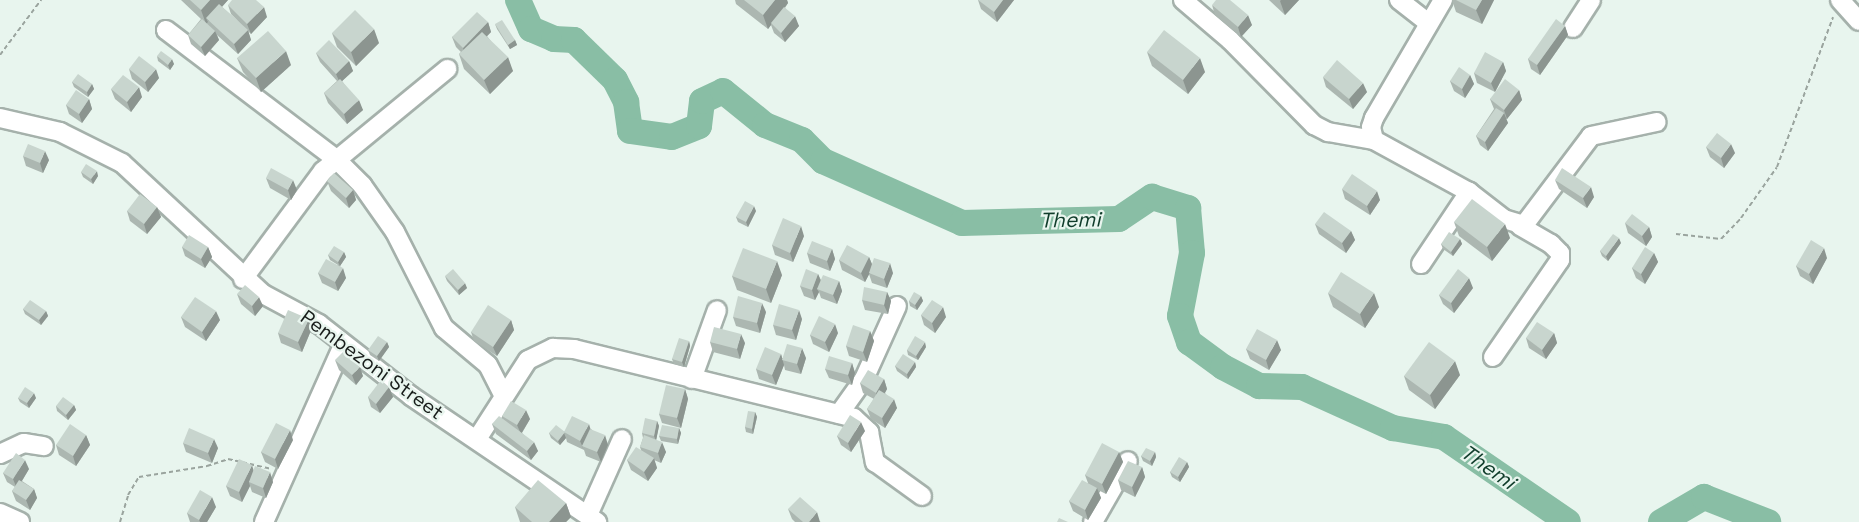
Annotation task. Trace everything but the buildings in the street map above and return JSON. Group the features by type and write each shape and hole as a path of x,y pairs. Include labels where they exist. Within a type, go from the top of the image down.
{"street":[{"path":"1183,0 1230,40 1314,125 1328,132 1374,140 1469,192 1504,219 1551,244 1560,253 1560,260 1493,357"},
{"path":"1399,0 1428,23"},
{"path":"1374,140 1371,127 1374,118 1443,0"},
{"path":"1573,28 1591,0"},
{"path":"1840,0 1859,21"},
{"path":"166,30 336,159 362,185 395,232 444,327 488,365 504,396"},
{"path":"243,279 336,159 447,69"},
{"name":"Pembezoni Street","path":"0,118 60,132 122,163 243,279 263,294 319,324 343,345 592,519"},
{"path":"1520,226 1530,218 1590,136 1657,122"},
{"path":"1420,264 1469,192"},
{"path":"839,414 864,379 897,306"},
{"path":"692,380 717,310"},
{"path":"264,522 343,345"},
{"path":"477,439 528,360 554,348 574,349 692,380 839,414 864,424 875,462 922,496"},
{"path":"592,519 622,440"},
{"path":"0,454 24,443 44,446"},
{"path":"1094,522 1128,461"},
{"path":"0,513 20,522"}],"path":[{"path":"0,55 41,0"},
{"path":"1676,234 1721,239 1747,209 1777,167 1840,0"},
{"path":"120,522 135,481 148,475 207,466 228,459 287,474"}],"waterway":[{"name":"Themi","path":"518,0 531,29 554,39 574,40 615,80 626,102 630,131 672,137 699,126 702,101 723,91 765,125 802,140 823,161 962,223 1119,219 1152,197 1188,208 1192,253 1180,316 1189,342 1223,367 1259,386 1302,387 1393,428 1444,437 1568,522"},
{"name":"Themi","path":"1661,522 1704,497 1768,522"}]}
